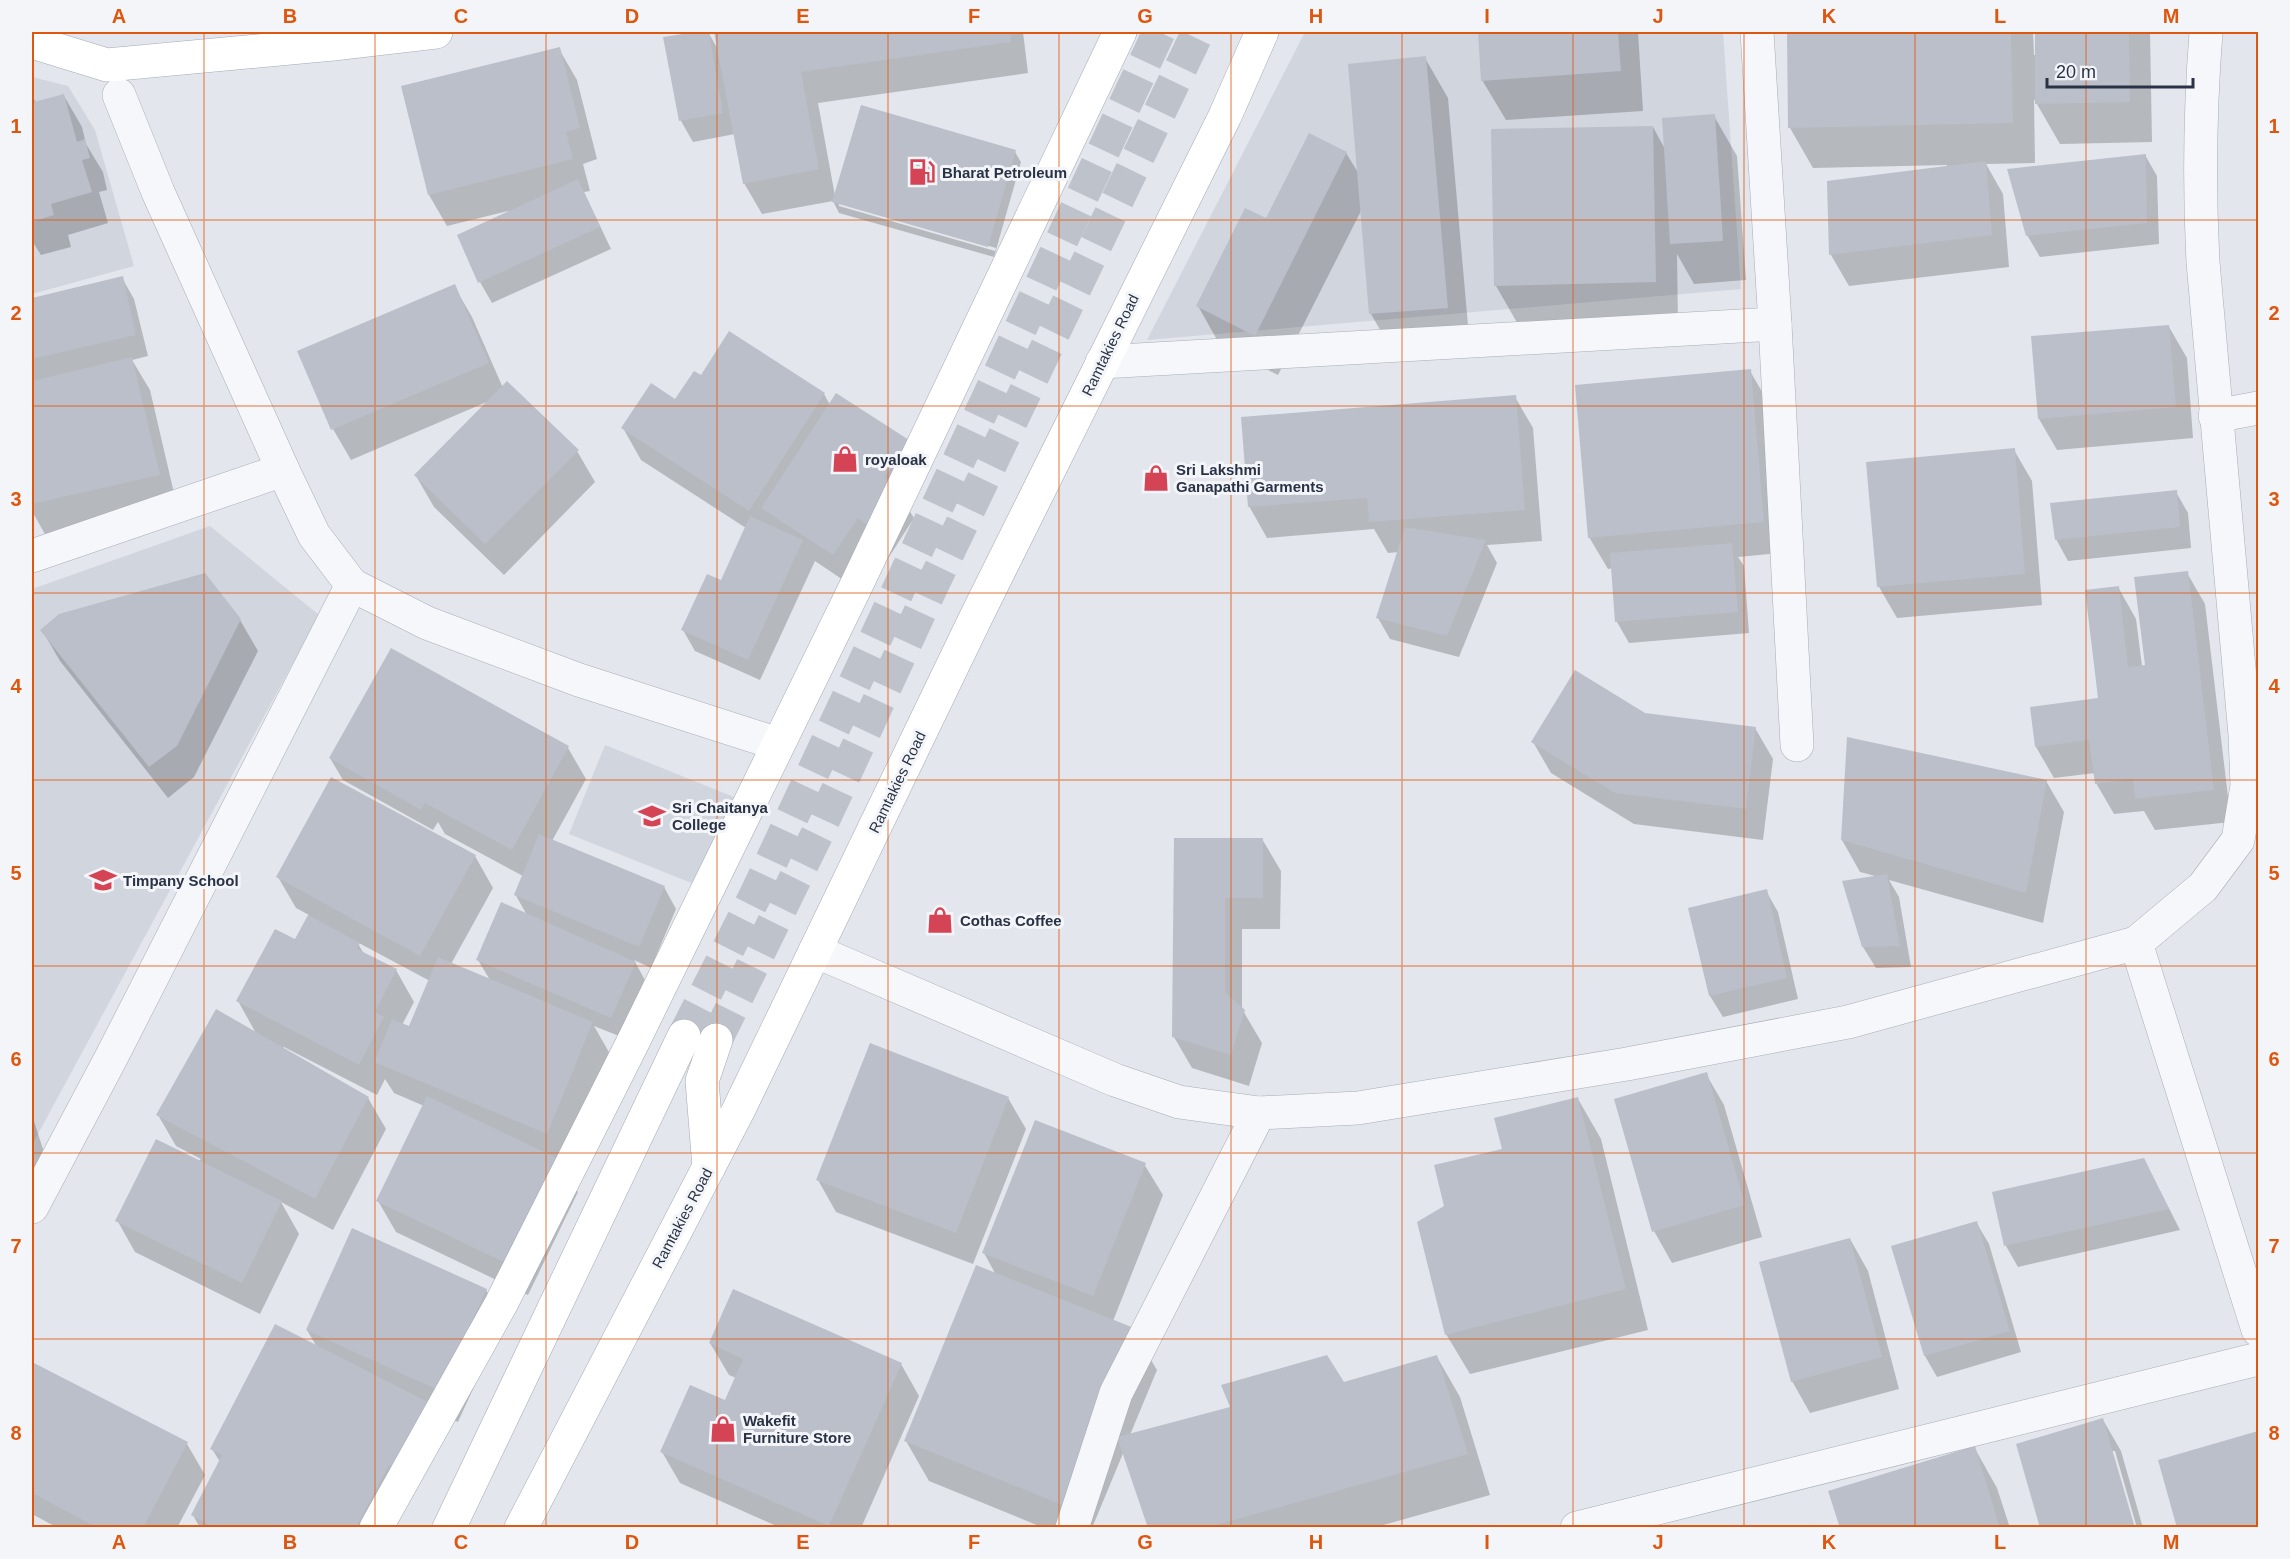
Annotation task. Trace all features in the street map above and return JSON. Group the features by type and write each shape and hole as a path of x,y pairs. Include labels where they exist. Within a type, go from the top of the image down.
{"main road":[{"path":"32,42 106,66 436,32"},
{"path":"376,1527 501,1304 606,1096 855,588 1120,32"},
{"name":"Ramtakies Road","path":"522,1527 710,1167 1102,362 1225,116 1262,32"},
{"path":"449,1527 684,1036"},
{"path":"710,1167 702,1081 716,1040"},
{"path":"606,1096 647,1113"}],"street":[{"path":"1757,32 1797,745"},
{"path":"815,951 1115,1080 1179,1102 1259,1113 1358,1108 1627,1064 1848,1022 2136,943 2203,887 2238,840 2247,786 2245,735 2205,302 2200,204 2200,113 2206,32"},
{"path":"119,95 158,192 283,470 314,535 352,585 427,623 579,680 778,744"},
{"path":"1102,362 1775,324"},
{"path":"2216,416 2259,408"},
{"path":"32,556 283,470"},
{"path":"32,1207 112,1056 352,585"},
{"path":"2136,943 2259,1330"},
{"path":"1072,1527 1116,1393 1259,1113"},
{"path":"1577,1527 2259,1359"}],"shaded area":[{"path":"1305,32 1723,32 1741,289 1147,340"},
{"path":"32,77 68,86 95,130 134,266 32,294"},
{"name":"Timpany School","path":"210,526 319,615 32,1145 32,589"},
{"name":"Sri Chaitanya College","path":"605,745 734,797 699,886 569,834"}],"building":[{"path":"709,32 723,113 679,121 663,37"},
{"path":"714,32 1010,32 1011,42 801,72 819,169 743,184"},
{"path":"1478,32 1618,32 1621,71 1481,81"},
{"path":"1787,32 2011,32 2013,123 1788,128"},
{"path":"2035,32 2129,32 2130,102 2035,104"},
{"path":"560,47 580,128 566,132 573,159 428,195 401,86"},
{"path":"1426,56 1448,308 1369,314 1348,64"},
{"path":"32,94 34,102 64,94 77,142 85,139 90,158 82,160 92,192 51,204 54,215 32,222"},
{"path":"861,105 1016,150 988,247 832,202"},
{"path":"1715,114 1723,241 1670,244 1662,118"},
{"path":"1653,126 1656,282 1494,286 1491,129"},
{"path":"1309,133 1347,152 1255,336 1196,306 1245,208 1266,218"},
{"path":"2146,154 2147,223 2026,236 2007,169"},
{"path":"1986,161 1992,235 1829,255 1827,181"},
{"path":"578,179 600,227 478,283 457,235"},
{"path":"123,276 136,335 32,359 32,298"},
{"path":"455,284 489,363 331,430 297,351"},
{"path":"2169,325 2176,407 2038,419 2031,336"},
{"path":"729,331 825,393 749,511 621,428 651,383 675,399 694,371 701,375"},
{"path":"132,357 160,475 32,504 32,381"},
{"path":"1751,369 1764,522 1588,538 1575,385"},
{"path":"507,381 579,450 485,544 414,475"},
{"name":"royaloak","path":"836,393 909,440 884,478 897,486 871,527 858,518 833,555 761,508"},
{"path":"1516,395 1525,510 1369,522 1367,498 1248,507 1241,417"},
{"path":"2015,448 2025,574 1877,587 1866,462"},
{"path":"2177,490 2180,527 2055,540 2050,503"},
{"path":"750,516 803,540 748,660 681,630 707,574 721,580"},
{"path":"1405,527 1486,540 1447,636 1376,618"},
{"path":"1732,543 1738,612 1615,622 1610,553"},
{"path":"2188,571 2214,790 2135,799 2133,779 2095,784 2089,740 2035,747 2030,707 2098,698 2085,590 2119,586 2128,667 2145,665 2134,577"},
{"path":"205,573 241,619 177,746 149,767 40,630 59,614"},
{"path":"391,648 569,746 512,850 425,803 421,810 329,758"},
{"path":"1575,670 1645,713 1756,727 1746,809 1615,793 1531,742"},
{"path":"1847,737 2047,780 2026,893 1841,840"},
{"path":"331,777 476,855 420,956 276,877"},
{"path":"539,834 665,886 639,947 514,895"},
{"path":"1174,838 1263,838 1263,898 1225,898 1225,992 1245,1010 1231,1055 1172,1037"},
{"path":"1887,874 1900,946 1862,947 1842,881"},
{"path":"1767,889 1787,978 1709,996 1688,908"},
{"path":"501,902 636,962 611,1018 476,960"},
{"path":"308,915 360,943 357,949 397,969 375,1012 384,1017 359,1065 236,1001 275,929 295,939"},
{"path":"438,957 593,1022 547,1134 374,1062 392,1019 409,1026"},
{"path":"216,1009 369,1097 315,1199 156,1115"},
{"path":"870,1043 1009,1097 956,1233 816,1180"},
{"path":"1707,1072 1745,1205 1652,1232 1614,1099"},
{"path":"427,1096 561,1160 510,1265 376,1201"},
{"path":"1578,1097 1626,1289 1445,1335 1417,1222 1444,1206 1434,1165 1502,1149 1494,1118"},
{"path":"1035,1120 1146,1163 1093,1296 982,1253"},
{"path":"156,1139 282,1201 242,1283 115,1221"},
{"path":"2144,1158 2169,1209 2004,1246 1992,1192"},
{"path":"1977,1221 2010,1331 1924,1356 1891,1246"},
{"path":"352,1228 487,1289 440,1391 306,1330"},
{"path":"1850,1238 1882,1357 1791,1382 1759,1262"},
{"path":"976,1265 1134,1328 1062,1505 904,1441"},
{"path":"733,1289 902,1363 829,1526 660,1452 690,1385 725,1400 743,1359 709,1343"},
{"path":"275,1324 428,1402 394,1468 389,1465 358,1524 365,1528 215,1528 191,1515 222,1455 210,1449"},
{"path":"1327,1355 1344,1382 1437,1355 1468,1454 1206,1528 1148,1528 1117,1437 1230,1407 1221,1385"},
{"path":"32,1362 188,1442 143,1528 98,1528 32,1493"},
{"path":"2103,1418 2135,1528 2040,1528 2016,1444"},
{"path":"2258,1431 2258,1528 2177,1528 2158,1460"},
{"path":"1975,1446 2000,1528 1840,1528 1828,1491"}],"tunnel":[{"path":"684,1036 757,892 1159,32"},
{"path":"716,1040 818,832 933,584 1198,32"}],"place":[{"name":"Bharat Petroleum","path":"922,172"},
{"name":"royaloak","path":"845,459"},
{"name":"Sri Lakshmi Ganapathi Garments","path":"1156,478"},
{"name":"Sri Chaitanya College","path":"652,816"},
{"name":"Timpany School","path":"103,880"},
{"name":"Cothas Coffee","path":"940,920"},
{"name":"Wakefit Furniture Store","path":"723,1429"}]}
